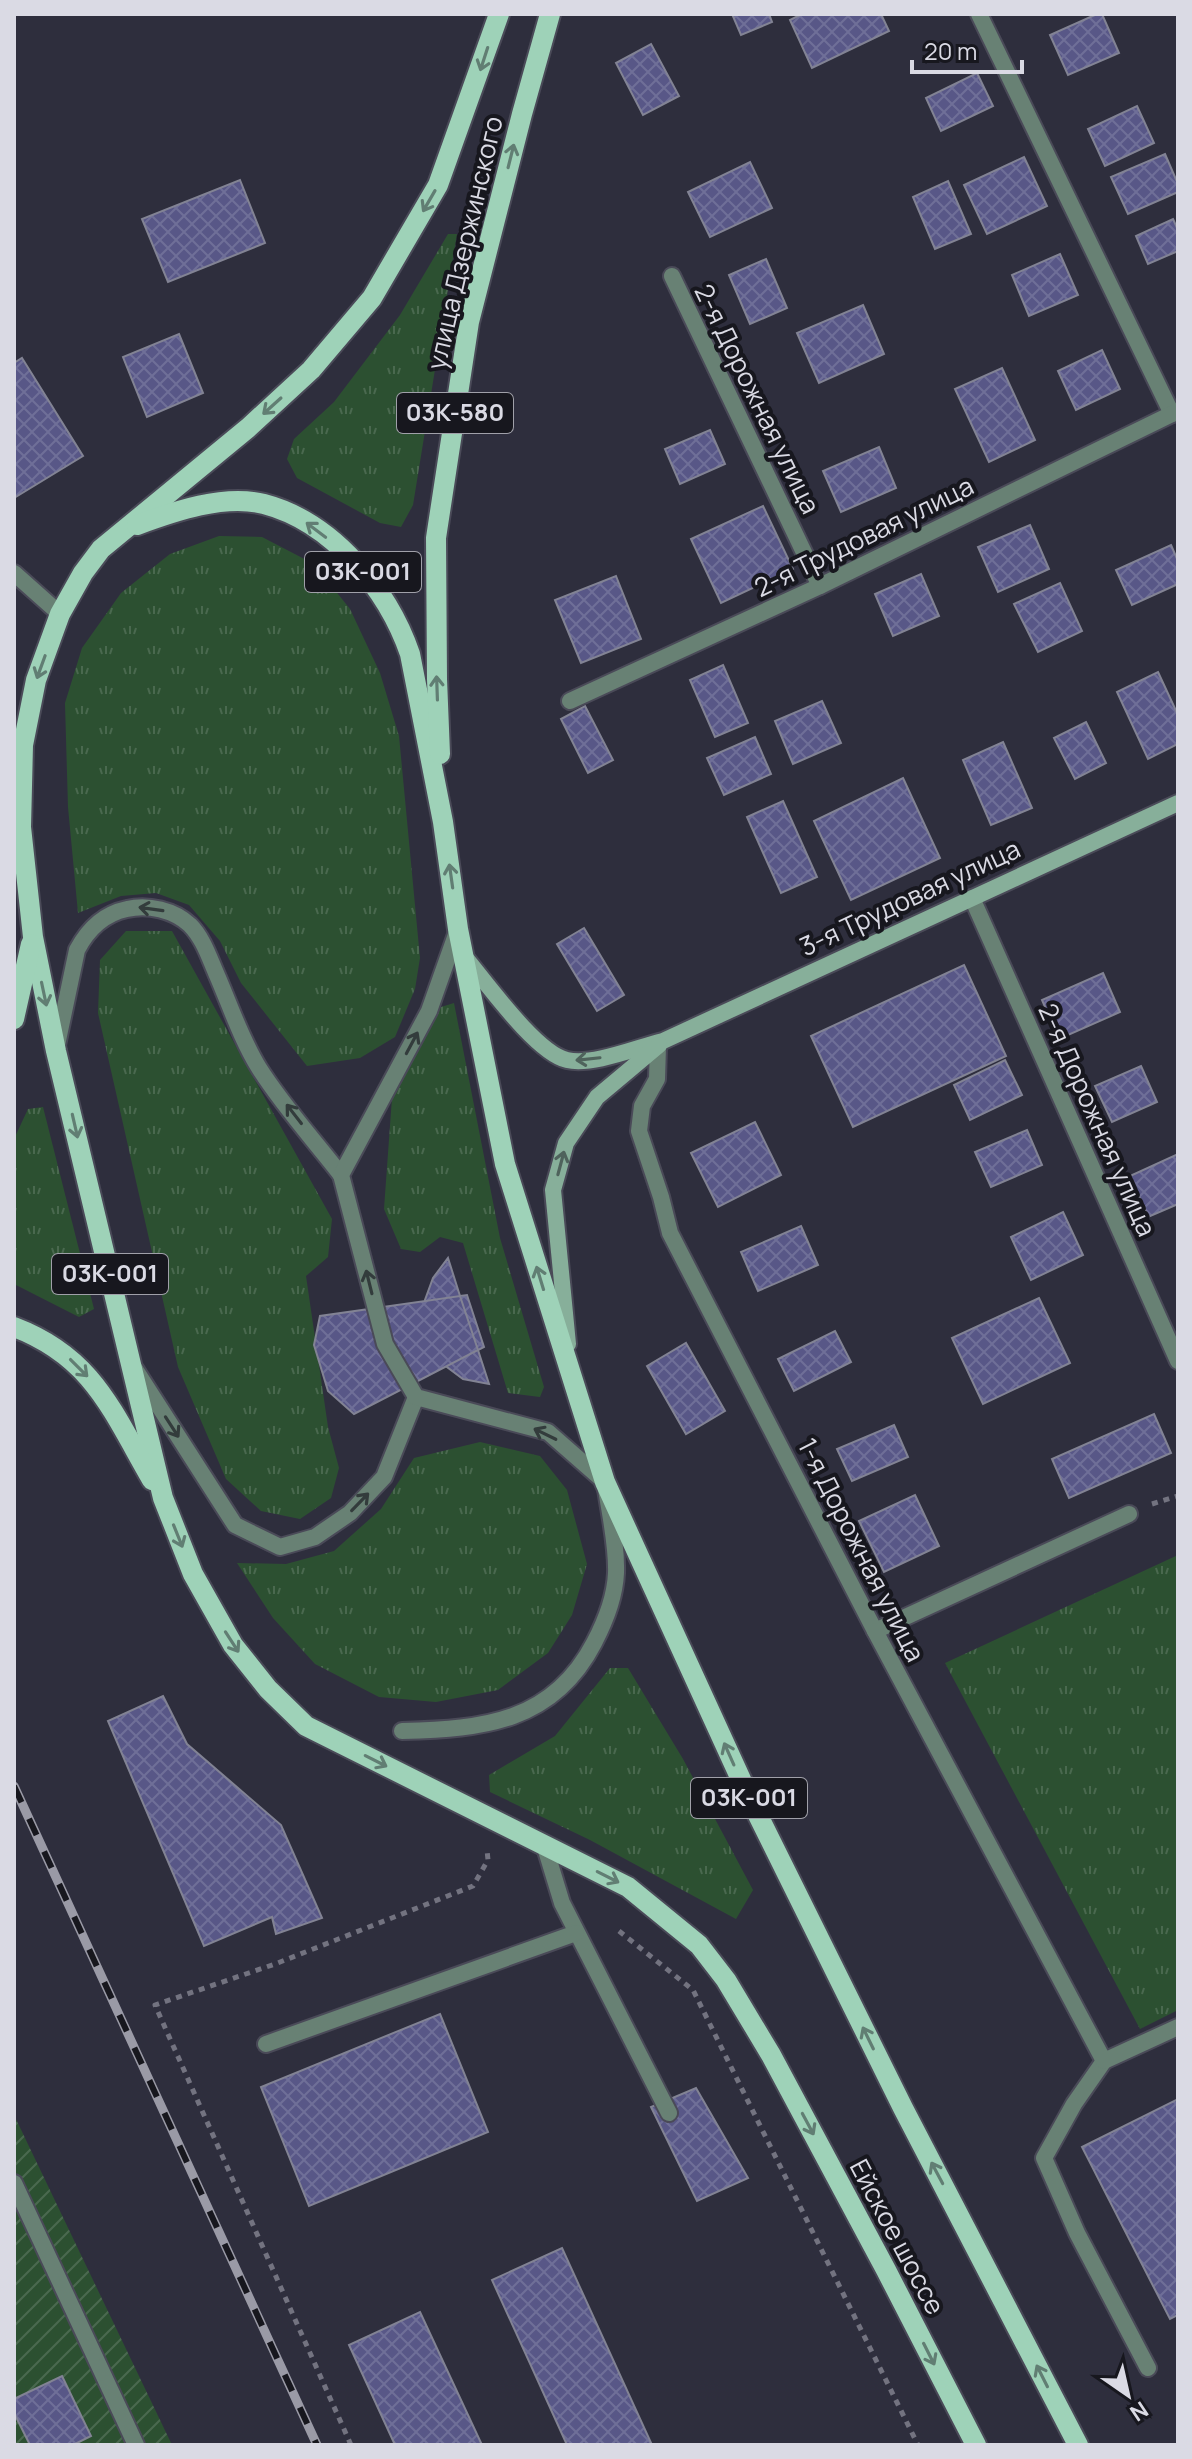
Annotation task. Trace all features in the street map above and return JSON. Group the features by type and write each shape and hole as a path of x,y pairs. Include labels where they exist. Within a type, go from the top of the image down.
{"main road":[{"name":"улица Дзержинского","path":"122,530 248,428 311,370 372,298 438,185 499,14"},
{"name":"улица Дзержинского","path":"443,822 437,679 436,538 469,322 550,14"},
{"name":"03К-001","path":"544,1844 484,1817 306,1726 268,1689 233,1645 193,1574 163,1498 56,1051 33,937 21,827 23,745 36,680 60,614 83,573 101,549 122,530 164,515 230,502 263,504 301,518 362,570 402,630 410,654 443,822 458,929 505,1164 605,1482 749,1797 903,2108 1078,2445"},
{"name":"03К-001","path":"14,1019 33,937"},
{"name":"03К-001","path":"14,1327 56,1347 98,1387 163,1498"},
{"name":"Ейское шоссе","path":"544,1844 628,1887 699,1945 726,1980 771,2055 976,2445"}],"street":[{"path":"979,14 1175,412"},
{"name":"2-я Дорожная улица","path":"672,276 820,586"},
{"name":"2-я Трудовая улица","path":"570,701 820,586 1175,412"},
{"path":"14,573 60,614"},
{"name":"3-я Трудовая улица","path":"661,1043 1178,803"},
{"name":"2-я Дорожная улица","path":"972,898 1178,1361"},
{"path":"56,1051 77,950 95,924 120,910 135,907 174,914 188,923 204,946 261,1070 341,1175 385,1344 416,1397 548,1432 605,1482 616,1574 610,1607 583,1664 560,1690 532,1710 474,1727 402,1731"},
{"path":"341,1175 429,1011 458,929"},
{"name":"03К-001","path":"463,955 536,1042 566,1060 592,1060 661,1043"},
{"name":"03К-001","path":"572,1379 553,1190 566,1143 597,1097 661,1043"},
{"name":"1-я Дорожная улица","path":"661,1043 657,1079 642,1106 639,1131 670,1233 875,1631 1104,2061"},
{"path":"130,1361 235,1525 280,1547 315,1537 350,1513 384,1477 416,1397"},
{"path":"875,1631 1129,1514"},
{"path":"544,1844 562,1903 669,2113"},
{"path":"266,2044 576,1933"},
{"path":"1148,2368 1077,2233 1044,2158 1074,2104 1104,2061 1178,2027"},
{"path":"14,2183 136,2445"}],"path":[{"path":"351,2445 155,2005 275,1964 473,1886 488,1860 484,1817"},
{"path":"619,1931 693,1990 918,2445"}],"green space":[{"path":"448,234 457,234 413,505 401,527 380,523 297,478 287,459 294,439 334,402 400,315"},
{"path":"219,536 262,537 314,564 350,609 380,673 399,736 420,958 415,989 395,1037 360,1058 307,1066 241,983 220,941 189,905 156,893 121,896 78,913 68,807 65,703 82,648 121,593 170,554"},
{"path":"126,931 172,931 332,1219 328,1257 306,1276 328,1427 339,1468 331,1498 300,1519 261,1511 226,1479 178,1367 98,1013 100,960"},
{"path":"454,1003 500,1238 544,1387 540,1397 508,1393 463,1243 440,1237 420,1252 401,1249 384,1209 392,1098 441,1007"},
{"path":"43,1107 94,1309 79,1317 14,1284 14,1139 28,1109"},
{"path":"480,1442 540,1456 567,1490 587,1564 572,1615 548,1653 498,1690 436,1702 379,1697 315,1664 273,1618 237,1563 286,1564 334,1551 381,1509 414,1458"},
{"path":"1178,1555 1178,2010 1140,2029 945,1663"},
{"path":"610,1668 628,1668 683,1759 753,1890 736,1919 590,1840 490,1792 489,1775 555,1736"},
{"path":"14,2115 172,2445 14,2445"}],"building":[{"path":"732,14 769,14 772,22 741,35"},
{"path":"802,14 881,14 889,31 812,68 790,20"},
{"path":"1102,14 1119,53 1068,75 1050,35"},
{"path":"651,44 679,96 643,115 616,63"},
{"path":"977,73 993,106 941,131 926,98"},
{"path":"1137,106 1154,143 1105,166 1088,129"},
{"path":"1165,154 1178,184 1178,192 1128,214 1111,177"},
{"path":"1024,157 1047,206 987,234 964,185"},
{"path":"750,162 772,208 710,237 688,192"},
{"path":"240,180 265,243 168,282 142,219"},
{"path":"948,181 971,234 935,249 913,197"},
{"path":"1173,219 1178,230 1178,251 1148,264 1136,236"},
{"path":"1060,254 1078,295 1029,316 1012,275"},
{"path":"766,259 787,308 750,324 729,275"},
{"path":"863,305 884,354 819,383 797,333"},
{"path":"179,334 203,393 147,417 123,357"},
{"path":"1102,350 1120,389 1076,410 1058,371"},
{"path":"22,358 83,456 14,498 14,363"},
{"path":"1002,368 1035,440 989,462 955,389"},
{"path":"710,430 725,464 680,484 665,449"},
{"path":"879,447 896,488 841,512 823,471"},
{"path":"763,506 793,569 721,603 691,539"},
{"path":"1030,525 1049,569 998,592 978,547"},
{"path":"1171,545 1178,561 1178,584 1132,605 1116,570"},
{"path":"921,574 939,616 893,636 875,594"},
{"path":"616,576 641,639 581,663 555,600"},
{"path":"1060,583 1082,631 1038,652 1014,604"},
{"path":"723,665 748,723 715,737 690,680"},
{"path":"1158,672 1178,715 1178,744 1148,759 1117,692"},
{"path":"822,701 841,743 793,764 775,721"},
{"path":"585,706 613,760 588,773 561,719"},
{"path":"1086,722 1106,763 1075,779 1054,738"},
{"path":"755,737 771,774 724,795 707,758"},
{"path":"1003,742 1032,808 991,825 963,760"},
{"path":"903,778 940,858 851,900 814,821"},
{"path":"783,801 817,877 781,893 747,817"},
{"path":"584,928 624,995 597,1011 557,944"},
{"path":"964,965 1006,1056 853,1127 811,1036"},
{"path":"1103,973 1120,1012 1059,1039 1042,1000"},
{"path":"1005,1060 1022,1095 970,1120 954,1085"},
{"path":"1141,1066 1157,1102 1112,1122 1095,1086"},
{"path":"755,1122 781,1175 718,1207 691,1153"},
{"path":"1027,1130 1042,1165 991,1187 975,1152"},
{"path":"1178,1154 1178,1204 1148,1217 1130,1176"},
{"path":"1063,1212 1083,1255 1031,1280 1011,1237"},
{"path":"801,1226 818,1265 758,1291 741,1252"},
{"path":"448,1258 460,1296 467,1295 484,1347 478,1350 489,1384 463,1379 447,1367 431,1335 425,1300 433,1278"},
{"path":"460,1296 478,1350 354,1414 328,1391 314,1345 320,1316"},
{"path":"1039,1298 1070,1363 983,1404 952,1338"},
{"path":"835,1331 851,1362 794,1391 778,1359"},
{"path":"686,1343 725,1411 686,1434 647,1366"},
{"path":"1154,1414 1171,1453 1069,1498 1052,1459"},
{"path":"894,1425 908,1457 852,1481 837,1449"},
{"path":"915,1495 939,1546 884,1572 859,1521"},
{"path":"163,1696 187,1744 281,1825 322,1918 276,1934 272,1917 204,1946 108,1721"},
{"path":"440,2014 488,2132 309,2206 261,2087"},
{"path":"696,2088 748,2178 697,2201 651,2107"},
{"path":"1178,2099 1178,2315 1170,2319 1082,2147"},
{"path":"562,2248 652,2445 567,2445 492,2280"},
{"path":"420,2312 482,2445 395,2445 349,2345"},
{"path":"62,2376 91,2436 73,2445 30,2445 14,2413 14,2399"}],"railway":[{"path":"14,1786 317,2445"}]}
